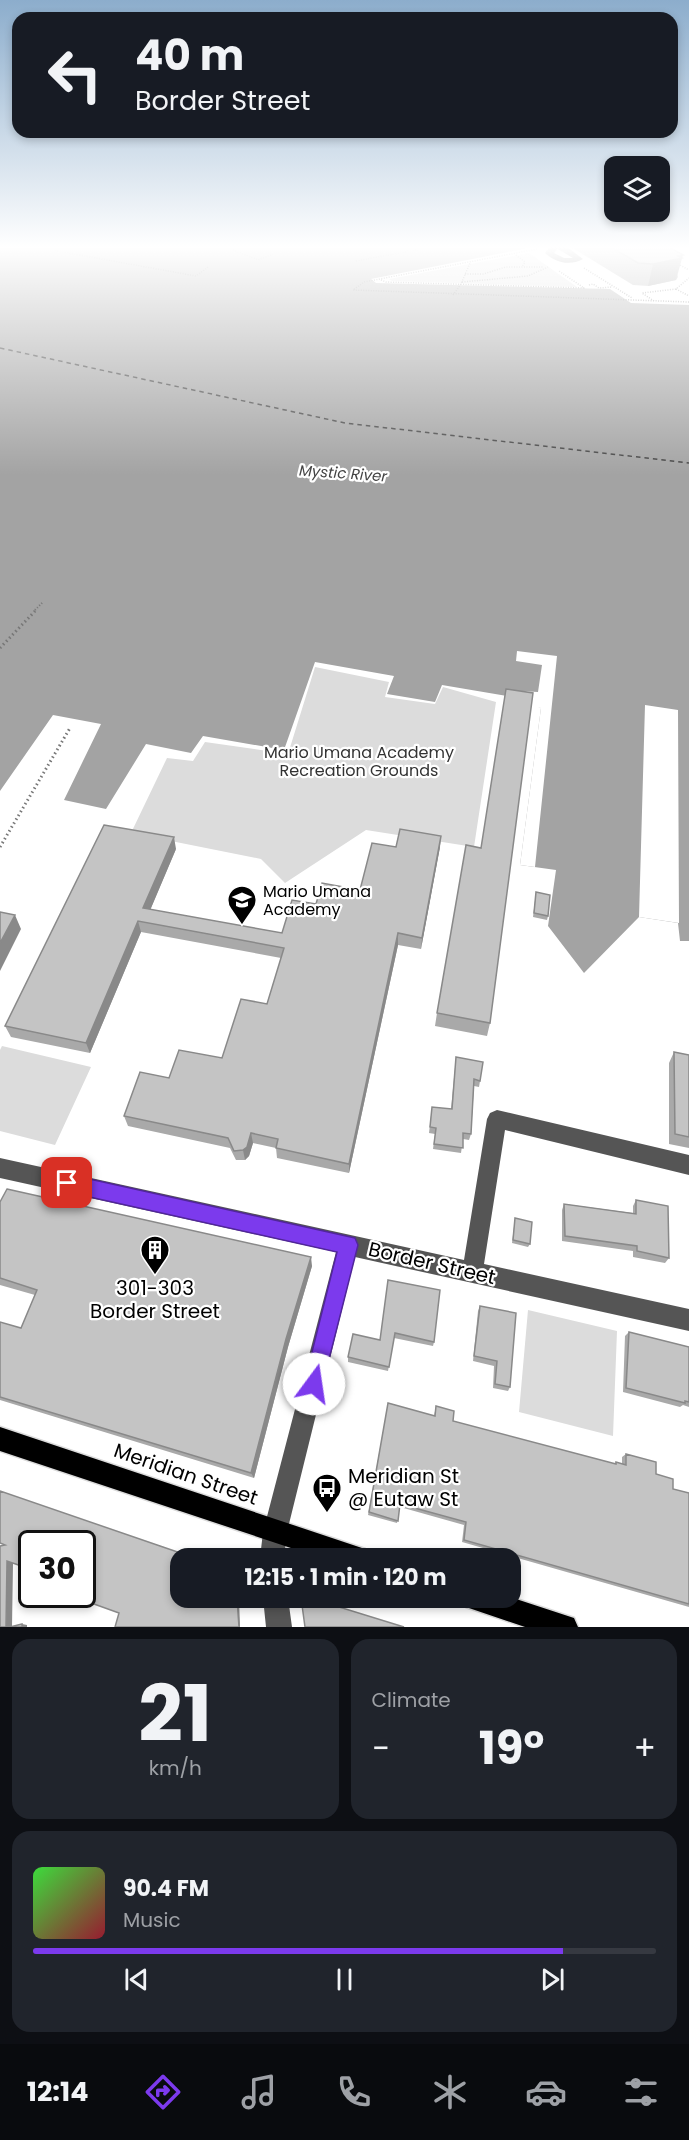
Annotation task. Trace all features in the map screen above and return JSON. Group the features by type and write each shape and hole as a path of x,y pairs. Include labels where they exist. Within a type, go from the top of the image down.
{"main road":[{"name":"Meridian Street","path":"0,1439 325,1548"},
{"path":"506,1608 565,1627"}],"street":[{"path":"472,1272 497,1119 689,1165"},
{"name":"Border Street","path":"0,1168 689,1320"},
{"path":"273,1548 275,1532 348,1245"},
{"path":"277,1608 279,1627"}],"path":[{"path":"0,648 43,602"},
{"path":"0,847 70,728"}],"green space":[{"name":"Mario Umana Academy Recreation Grounds","path":"315,667 389,682 385,697 435,704 443,687 496,702 474,847 366,830 285,883 261,859 131,833 167,758 193,761 205,742 288,754"},
{"path":"2,1046 91,1067 55,1145 0,1131 0,1050"},
{"path":"528,1310 617,1331 613,1436 519,1412"}],"water":[{"name":"Mystic River","path":"0,323 689,323 689,941 680,941 678,923 639,917 584,973 548,926 556,870 520,865 541,708 507,696 442,685 435,702 387,694 394,676 315,662 284,750 203,736 191,753 146,744 106,809 64,800 101,724 53,715 0,791"}],"pier":[{"path":"517,651 557,656 535,867 520,865 541,708 519,705 520,691 538,692 542,665 516,661"},
{"path":"645,705 678,710 679,923 639,917"}],"building":[{"path":"506,689 533,693 490,1023 437,1013 466,845 481,848"},
{"path":"104,825 174,837 143,908 282,933 292,900 316,904 322,883 360,890 372,843 396,847 400,829 441,836 422,938 398,933 349,1164 276,1148 278,1139 251,1133 247,1147 234,1151 228,1138 124,1116 140,1072 169,1078 179,1050 222,1058 241,999 267,1004 284,948 138,921 86,1043 5,1026"},
{"path":"536,892 550,895 548,916 534,913"},
{"path":"0,912 15,915 0,943"},
{"path":"674,1052 689,1055 689,1137 675,1134"},
{"path":"456,1057 483,1062 480,1081 474,1079 471,1134 463,1133 463,1148 434,1144 436,1128 430,1127 432,1107 452,1109"},
{"path":"7,1189 311,1257 286,1339 251,1473 0,1397 0,1322 21,1328 37,1290 0,1278 0,1202"},
{"path":"636,1200 668,1206 669,1258 637,1251 637,1246 565,1236 564,1204 636,1214"},
{"path":"515,1218 532,1222 530,1244 513,1240"},
{"path":"388,1280 440,1290 434,1342 395,1333 389,1367 348,1357 353,1334 380,1340"},
{"path":"480,1306 516,1313 510,1387 495,1384 497,1361 474,1356"},
{"path":"629,1332 689,1347 689,1402 685,1401 685,1403 626,1388"},
{"path":"388,1403 435,1416 436,1406 454,1411 453,1421 616,1464 616,1462 626,1465 626,1454 656,1462 656,1474 673,1479 673,1489 689,1493 689,1604 521,1556 521,1548 492,1548 464,1540 466,1522 400,1504 398,1521 369,1512"},
{"path":"0,1491 170,1549 170,1608 238,1608 239,1627 115,1627 119,1613 96,1605 96,1530 18,1530 18,1565 7,1561 6,1627 0,1627 0,1546 5,1545 0,1543"},
{"path":"302,1608 342,1608 404,1627 305,1627"}],"ferry route":[{"path":"0,348 345,423 689,463"}],"place":[{"name":"Mario Umana Academy","path":"242,926"},
{"name":"301-303 Border Street","path":"155,1276"},
{"name":"Meridian St @ Eutaw St","path":"327,1514"}],"route":[{"path":"67,1183 348,1245 314,1384"}]}
